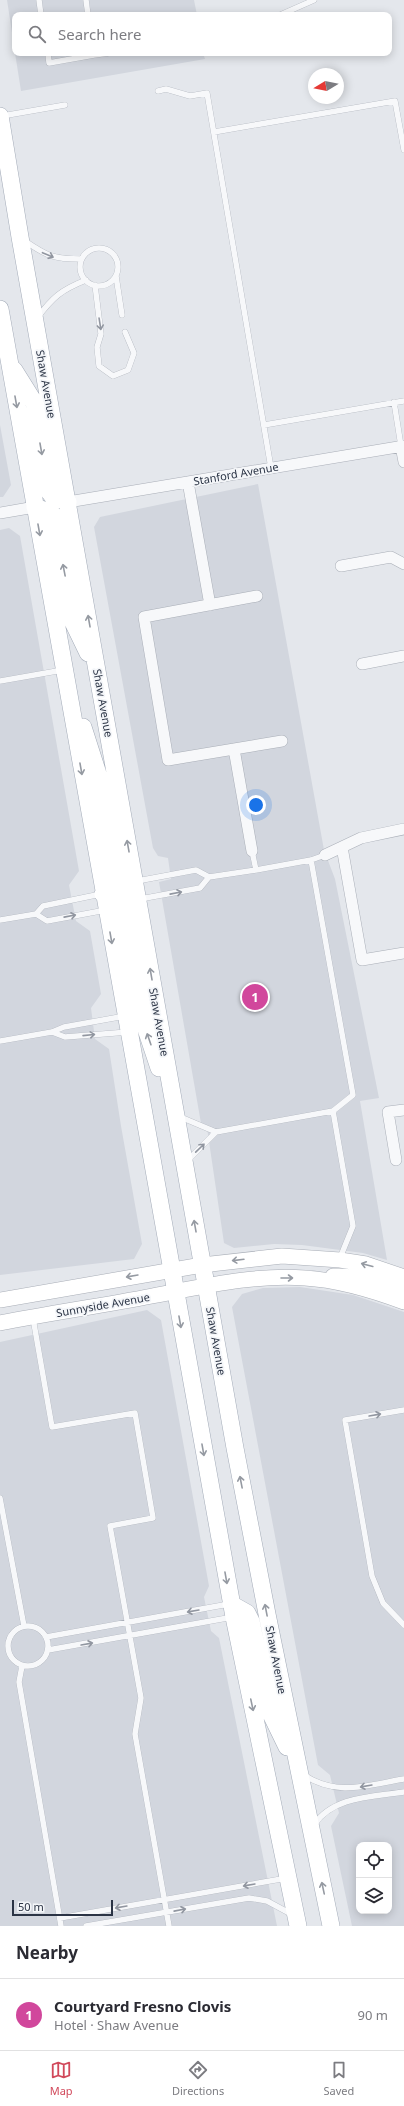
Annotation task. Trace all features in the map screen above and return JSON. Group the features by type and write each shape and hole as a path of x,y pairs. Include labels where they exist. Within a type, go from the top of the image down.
{"main road":[{"name":"Shaw Avenue","path":"0,116 20,237 239,1471 310,1830 331,1926"},
{"path":"0,309 126,1024 232,1610 297,1922"},
{"path":"9,362 34,402 48,490 53,497 68,502"},
{"path":"35,507 52,513 74,622 98,673"},
{"path":"64,669 99,777 118,882 123,891 138,900"},
{"path":"105,902 117,899 123,907 144,1023 175,1115"},
{"name":"Sunnyside Avenue","path":"0,1300 202,1264 282,1256 340,1260 366,1264 404,1277"},
{"path":"304,1278 354,1275 380,1281 404,1290"},
{"path":"304,1278 366,1289 404,1302"},
{"name":"Sunnyside Avenue","path":"0,1323 206,1286 259,1279 304,1278"},
{"path":"232,1610 241,1608 247,1613 252,1621 270,1712 298,1769"}],"street":[{"name":"Stanford Avenue","path":"68,502 402,446"},
{"path":"402,446 404,462"},
{"path":"188,482 210,605"},
{"path":"0,513 35,507"},
{"path":"341,566 390,558 404,564"},
{"path":"258,596 144,617 168,760 282,741"},
{"path":"362,664 404,656"},
{"path":"234,749 252,851"},
{"path":"325,855 361,838 404,829"},
{"path":"342,847 362,960 404,952"},
{"path":"396,1160 388,1112 404,1110"}],"lane":[{"path":"39,0 41,12"},
{"path":"86,0 88,12"},
{"path":"287,12 314,0"},
{"path":"48,56 49,63 84,56"},
{"path":"158,91 166,90 190,96 207,93 271,468"},
{"path":"214,132 395,101 404,150"},
{"path":"0,116 65,105"},
{"path":"20,237 46,256 62,259 81,259"},
{"path":"116,276 107,284 95,286 86,280 80,270 81,259 91,249 103,248 113,254 118,264 116,276 122,315"},
{"path":"35,321 53,298 63,290 86,280"},
{"path":"95,286 101,334 97,347 99,366 113,376 128,370 134,353 125,332"},
{"path":"264,425 404,401"},
{"path":"394,402 402,446"},
{"path":"0,681 64,669"},
{"path":"252,851 256,870"},
{"path":"134,882 196,870 209,877 311,860 325,855"},
{"path":"175,1115 216,1132 333,1111 353,1095 311,860"},
{"path":"138,900 200,888 209,877"},
{"path":"0,920 36,914 43,906 105,902"},
{"path":"36,914 47,921 105,902"},
{"path":"0,1041 52,1032 64,1027 126,1024"},
{"path":"52,1032 65,1037 126,1024"},
{"path":"333,1111 353,1226 340,1260"},
{"path":"184,1164 216,1132"},
{"path":"33,1317 52,1427 135,1413 153,1518 110,1526 141,1698 135,1734 169,1926"},
{"path":"404,1410 345,1420 372,1576 383,1603 404,1625"},
{"path":"0,1498 24,1626"},
{"path":"46,1637 127,1622 232,1610"},
{"path":"48,1650 130,1636 232,1610"},
{"path":"24,1626 39,1629 46,1637 48,1650 43,1660 38,1664 28,1667 22,1666 11,1658 7,1645 12,1633 24,1626"},
{"path":"22,1666 19,1682 61,1926"},
{"path":"298,1769 314,1782 339,1789 404,1779"},
{"path":"310,1830 326,1811 341,1803 404,1792"},
{"path":"60,1918 287,1878"},
{"path":"86,1926 167,1913 242,1898 256,1898 267,1901 297,1922"}],"shaded area":[{"path":"7,0 194,0 196,12 12,12 12,32"},
{"path":"15,56 204,56 205,59 21,91"},
{"path":"0,425 11,485 3,497 0,497"},
{"path":"258,484 324,850 335,879 379,1098 360,1101 387,1260 363,1253 302,1245 274,1244 234,1248 224,1243 207,1128 202,1129 159,882 171,879 168,858 158,856 153,848 94,527 100,517"},
{"path":"9,528 20,536 79,871 69,885 76,921 90,931 101,994 91,1008 95,1039 109,1049 142,1244 134,1259 0,1275 0,530"},
{"path":"300,1287 353,1295 404,1312 404,1926 352,1926 331,1826 339,1813 330,1775 318,1765 232,1307 242,1294 263,1288"},
{"path":"147,1310 161,1320 209,1586 204,1597 211,1631 219,1638 277,1926 0,1926 0,1342"}],"place":[{"name":"Courtyard Fresno Clovis","path":"255,997"}]}
